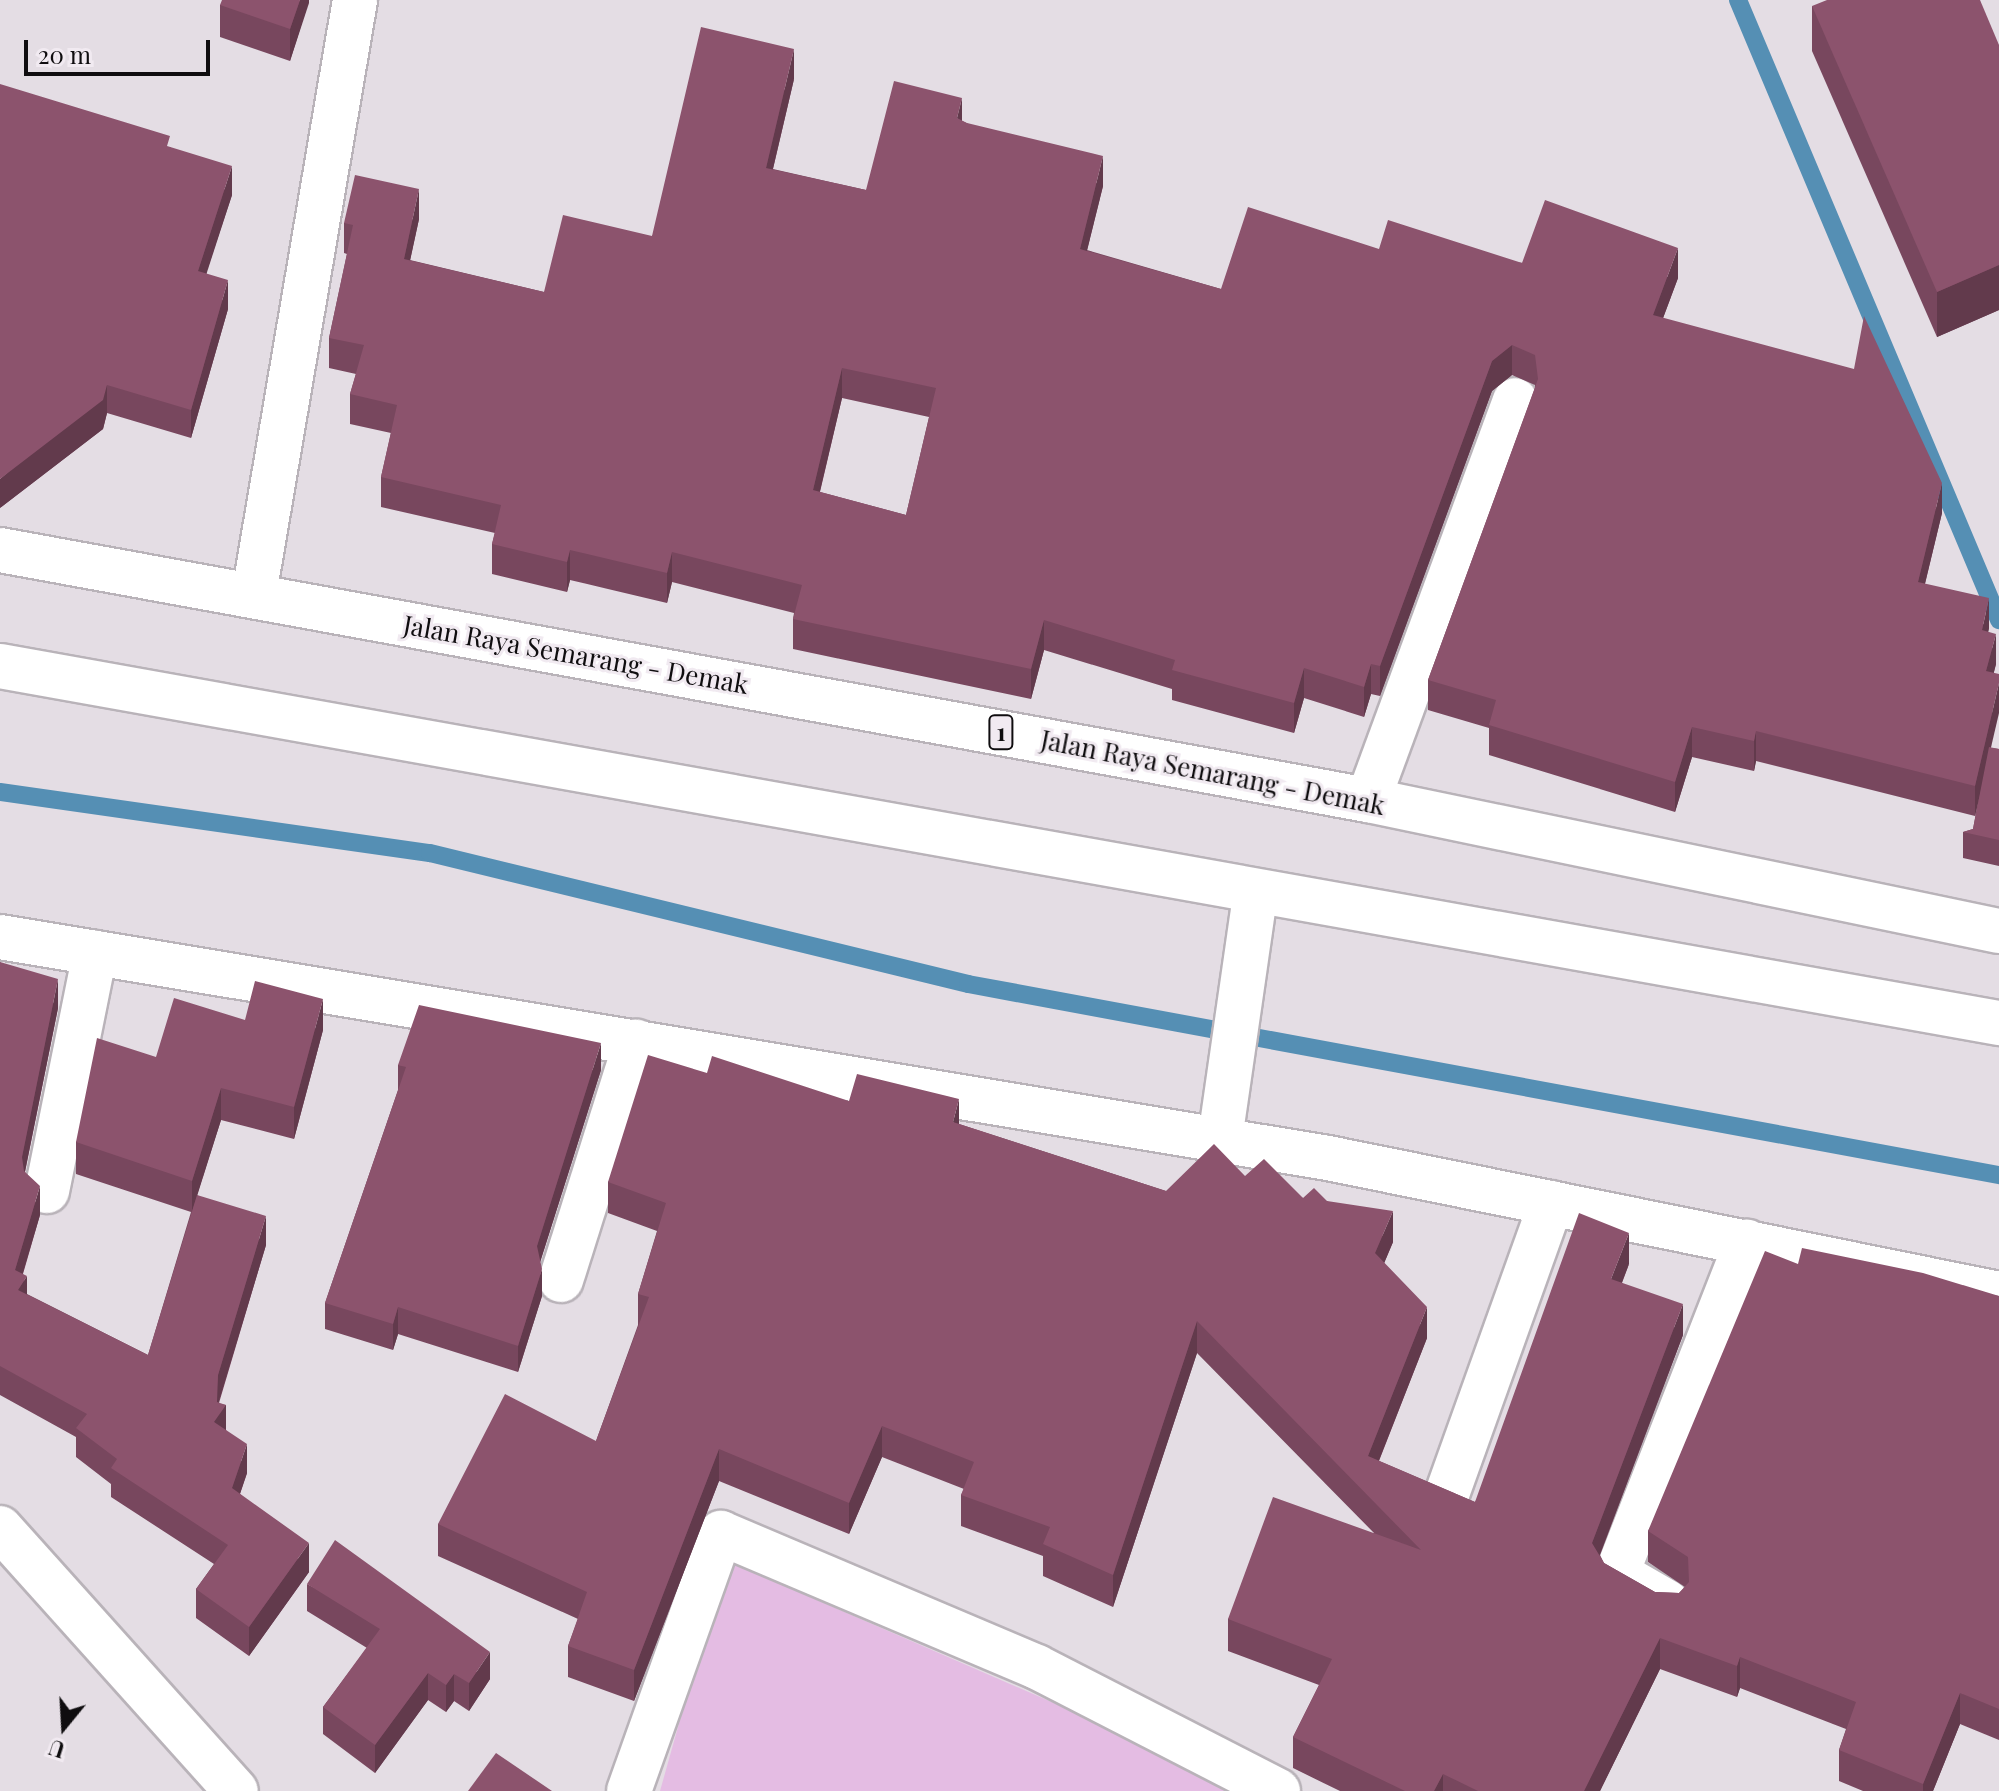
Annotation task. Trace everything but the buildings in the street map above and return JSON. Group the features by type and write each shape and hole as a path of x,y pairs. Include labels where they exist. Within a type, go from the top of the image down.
{"main road":[{"path":"254,594 355,0"},
{"path":"1368,800 1515,400"},
{"name":"Jalan Raya Semarang - Demak","path":"0,550 1368,800 1999,931"},
{"path":"0,666 1255,895 1999,1023"},
{"path":"1220,1127 1245,937 1255,895"},
{"path":"0,937 636,1042 1220,1127 1551,1203 1999,1294"},
{"path":"47,1191 95,953"},
{"path":"561,1280 636,1042"},
{"path":"1447,1494 1551,1203"},
{"path":"1667,1602 1617,1573 1747,1242"},
{"path":"0,1528 236,1791"},
{"path":"629,1791 721,1533 1037,1667 1278,1791"}],"shaded area":[{"path":"725,1560 1256,1791 660,1791"}],"waterway":[{"path":"1738,0 1999,620"},
{"path":"0,792 430,853 968,984 1999,1175"}]}
